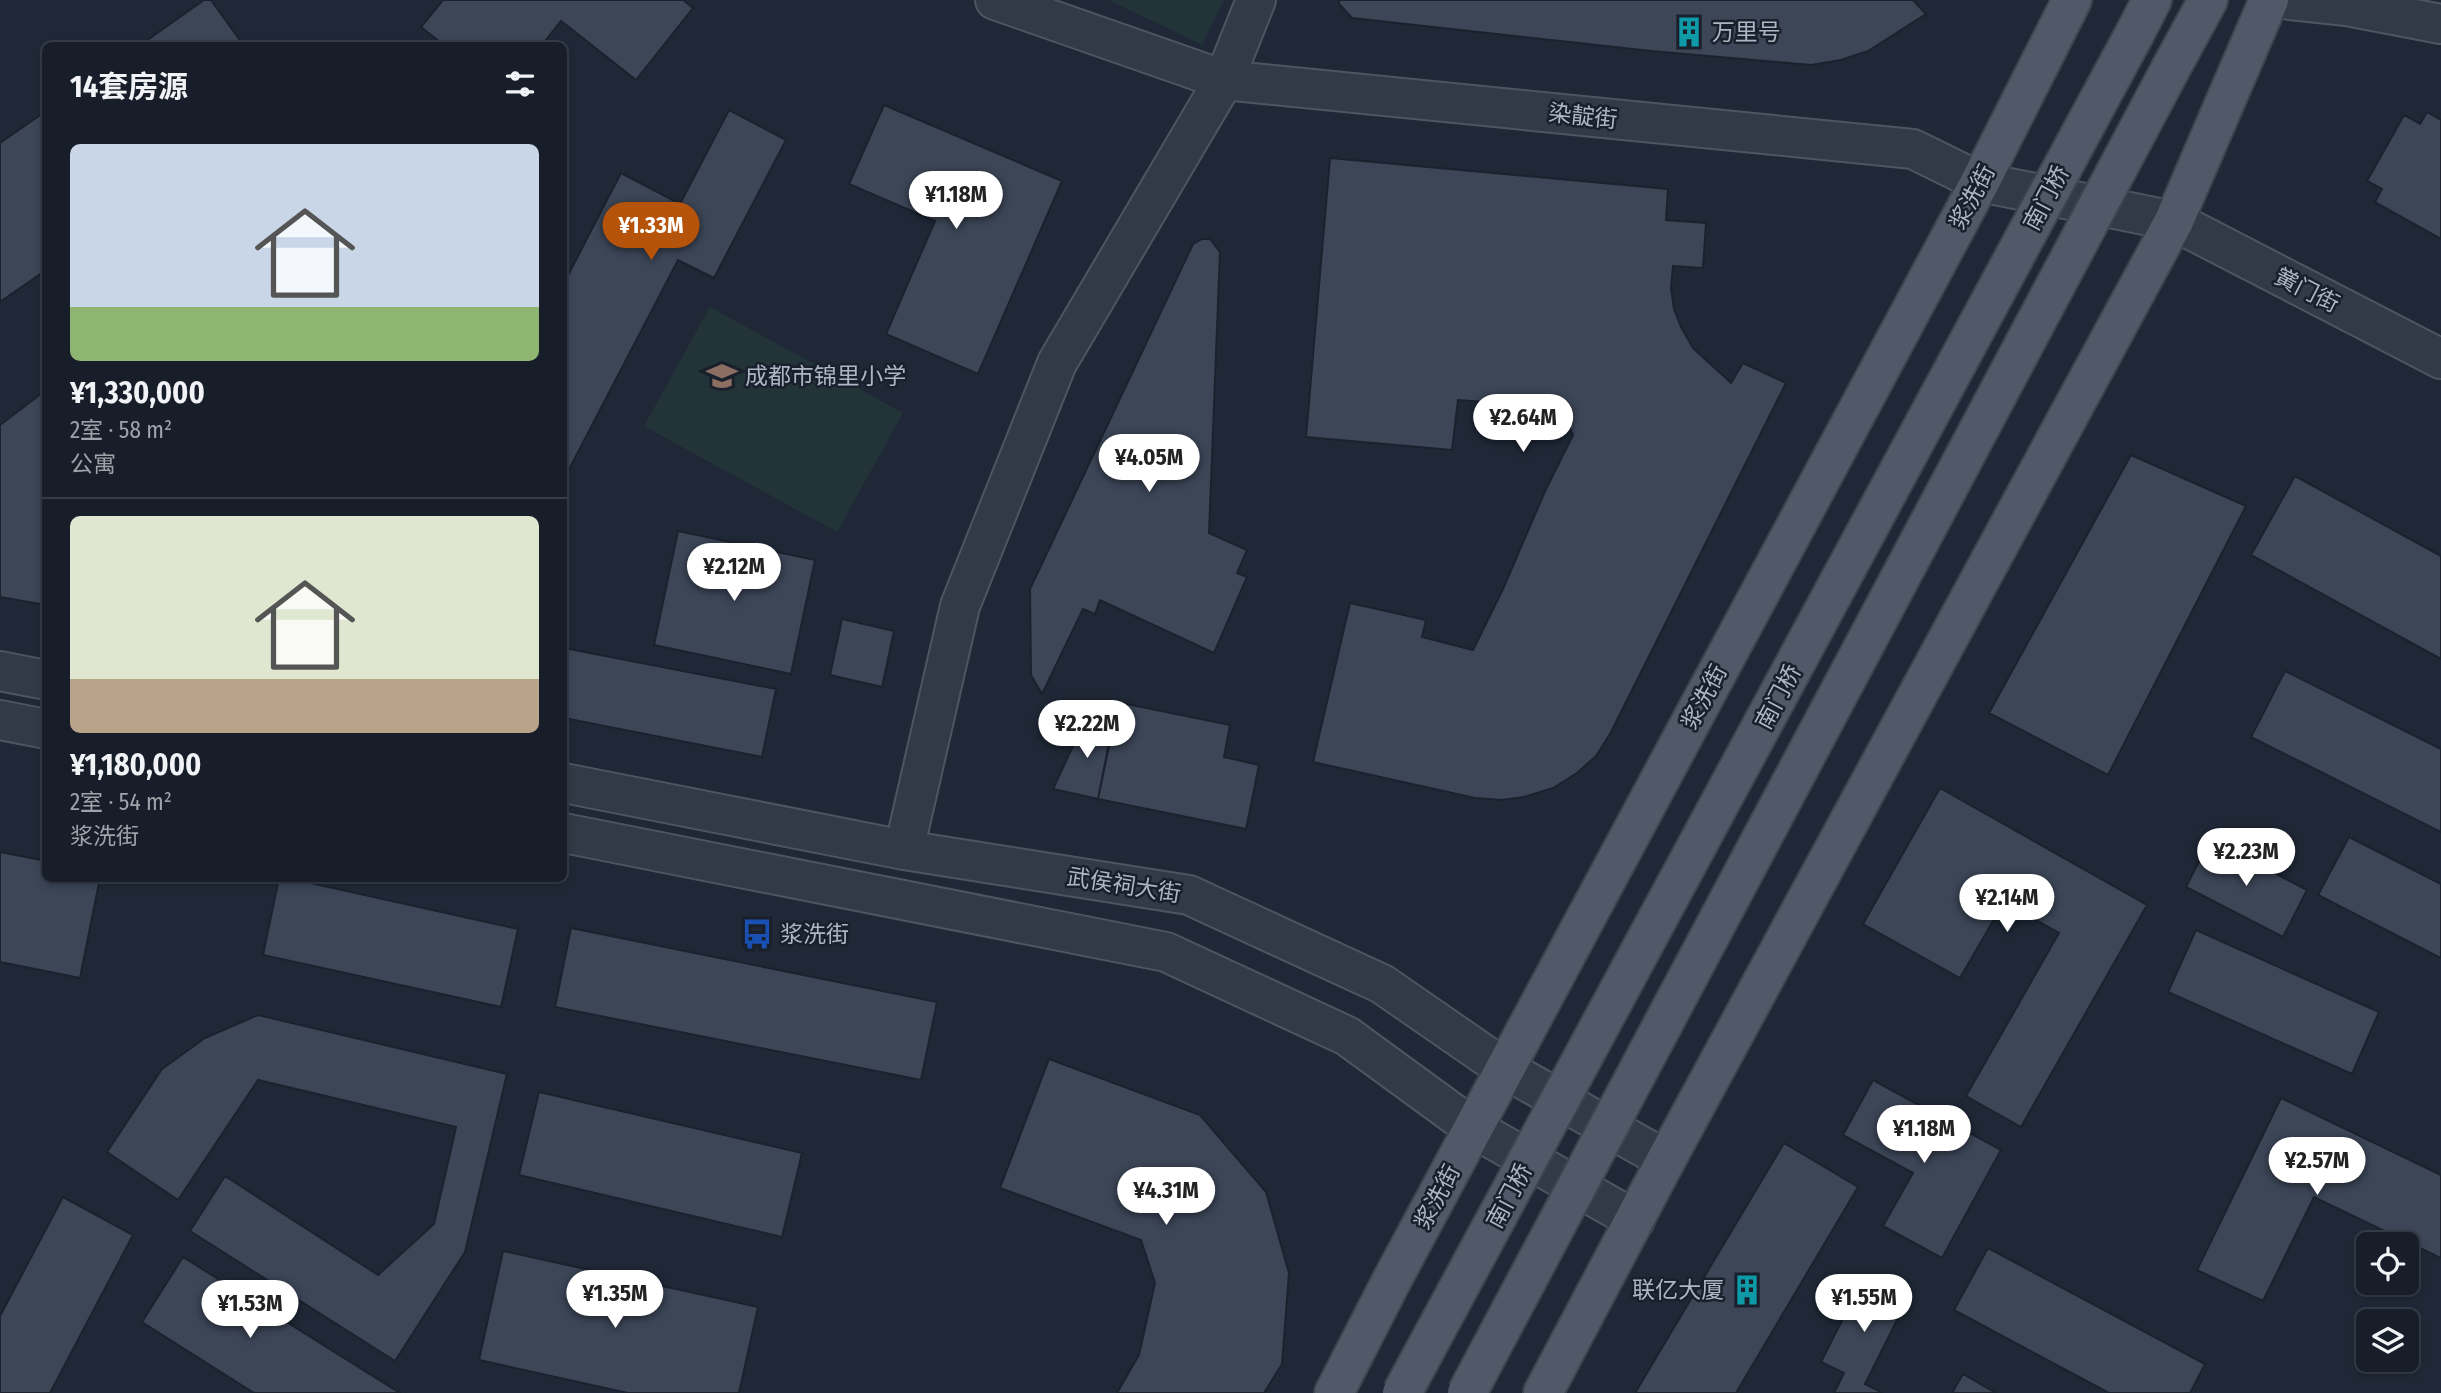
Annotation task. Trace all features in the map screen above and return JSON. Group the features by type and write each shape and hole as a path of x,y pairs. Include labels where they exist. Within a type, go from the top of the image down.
{"main road":[{"name":"浆洗街","path":"1334,1393 1980,182 2072,0"},
{"name":"南门桥","path":"1402,1393 2152,0"},
{"path":"1467,1393 2208,0"},
{"path":"1543,1393 2174,220 2269,0"}],"street":[{"name":"染靛街","path":"995,0 1224,80 1913,149 1980,182 2174,220"},
{"path":"904,850 960,606 1057,363 1224,80 1256,0"},
{"path":"2290,0 2347,6 2441,24"},
{"name":"黉门街","path":"2174,220 2441,359"},
{"path":"0,671 42,679"},
{"path":"0,720 42,728"},
{"name":"武侯祠大街","path":"567,783 904,850 1189,895 1382,984 1505,1069 1666,1160"},
{"path":"567,833 1166,952 1347,1035 1473,1128 1634,1220"}],"shaded area":[{"path":"1109,0 1224,0 1202,45"},
{"path":"710,307 903,413 837,532 644,426"}],"building":[{"path":"204,0 211,0 241,42 145,42"},
{"path":"443,0 683,0 693,8 636,80 561,21 544,42 440,42 421,27"},
{"name":"万里号","path":"1339,0 1913,0 1926,14 1868,51 1841,60 1811,65 1651,51 1352,18 1339,4"},
{"path":"884,105 1062,181 978,374 886,334 935,221 849,184"},
{"path":"729,110 786,140 714,278 678,260 567,473 567,277 621,173 680,204"},
{"path":"2427,112 2441,120 2441,239 2375,202 2382,189 2367,181 2404,115 2420,124"},
{"path":"42,114 42,273 0,302 0,143"},
{"path":"1330,158 1668,189 1666,220 1706,223 1703,268 1673,266 1671,288 1674,309 1693,348 1731,383 1743,363 1786,383 1610,734 1596,756 1577,773 1553,788 1524,797 1502,800 1475,798 1313,762 1350,603 1426,620 1422,637 1473,650 1573,435 1560,407 1458,400 1452,450 1306,437"},
{"path":"1202,239 1210,239 1220,252 1209,533 1247,550 1237,573 1247,577 1214,653 1100,600 1095,614 1083,609 1042,694 1031,675 1030,589 1193,244"},
{"path":"42,393 42,604 0,597 0,425"},
{"path":"2131,455 2246,506 2108,775 1989,713"},
{"path":"2295,476 2441,556 2441,659 2251,555"},
{"path":"678,531 815,560 791,674 654,645"},
{"path":"842,619 894,631 882,687 830,675"},
{"path":"567,649 776,689 762,757 567,719"},
{"path":"2285,671 2441,749 2441,832 2251,737"},
{"path":"1117,702 1230,725 1224,757 1259,765 1246,829 1098,799"},
{"path":"1087,716 1114,722 1098,799 1053,789"},
{"path":"1940,788 2147,905 2021,1127 1966,1096 2059,933 2004,902 1960,978 1863,924"},
{"path":"2349,837 2441,884 2441,958 2318,895"},
{"path":"2210,840 2307,890 2283,937 2186,887"},
{"path":"0,852 42,860 42,882 99,882 80,978 0,962"},
{"path":"278,882 306,882 518,929 501,1007 263,955"},
{"path":"571,928 937,1002 921,1080 555,1007"},
{"path":"2196,930 2379,1012 2352,1074 2168,992"},
{"path":"258,1015 507,1074 465,1252 395,1361 190,1231 225,1176 378,1275 434,1224 456,1127 258,1080 178,1200 107,1152 162,1069 205,1038"},
{"path":"1049,1059 1200,1115 1266,1192 1289,1273 1282,1364 1264,1393 1117,1393 1139,1355 1155,1283 1141,1240 1000,1188"},
{"path":"1873,1080 2001,1150 1942,1258 1883,1226 1913,1173 1843,1135"},
{"path":"539,1092 802,1153 782,1237 519,1175"},
{"path":"2281,1098 2441,1175 2441,1258 2419,1247 2419,1232 2387,1232 2314,1197 2263,1301 2197,1270"},
{"name":"联亿大厦","path":"1784,1143 1858,1187 1736,1393 1635,1393"},
{"path":"63,1197 133,1235 50,1393 0,1393 0,1316"},
{"path":"1988,1248 2205,1364 2190,1393 2109,1393 1954,1310"},
{"path":"503,1251 758,1307 739,1393 628,1393 479,1360"},
{"path":"183,1257 400,1393 254,1393 142,1322"},
{"path":"1865,1275 1909,1296 1865,1384 1883,1393 1834,1393 1844,1373 1821,1362"},
{"path":"1963,1374 1996,1393 1952,1393"}],"place":[{"name":"万里号","path":"1689,32"},
{"name":"成都市锦里小学","path":"722,376"},
{"name":"浆洗街","path":"757,934"},
{"name":"联亿大厦","path":"1747,1290"}]}
